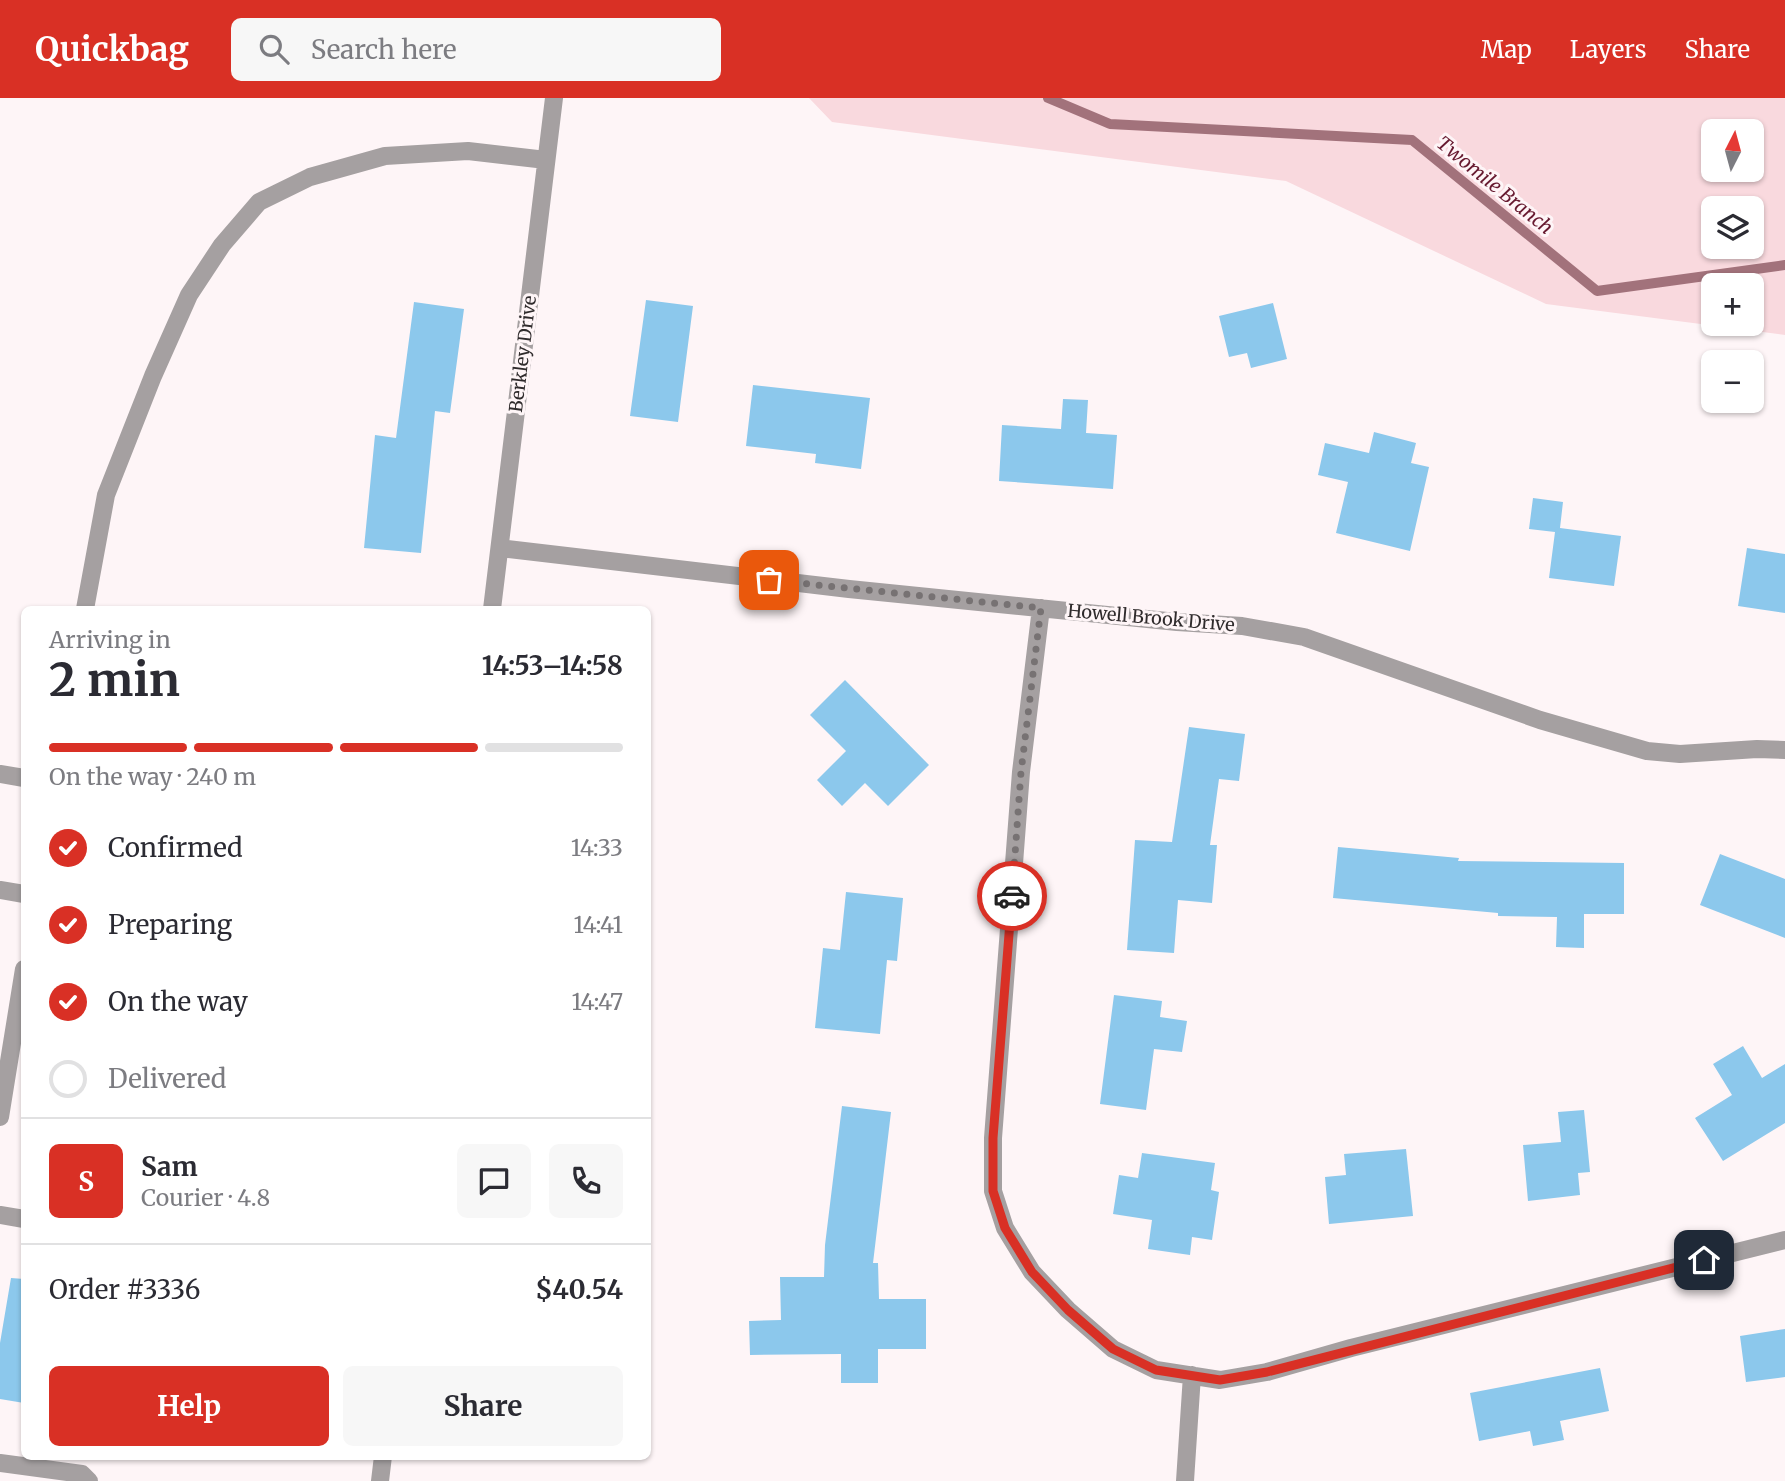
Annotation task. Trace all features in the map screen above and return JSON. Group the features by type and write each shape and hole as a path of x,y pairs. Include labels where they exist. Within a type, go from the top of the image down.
{"street":[{"name":"Berkley Drive","path":"492,606 554,98"},
{"path":"86,606 106,495 153,376 188,295 222,245 259,202 310,177 385,156 468,151 546,160"},
{"name":"Howell Brook Drive","path":"500,548 849,589 1242,626 1304,637 1540,720 1647,751 1680,754 1785,750"},
{"path":"1041,608 1021,772 993,1138 993,1191 1005,1228 1032,1272 1068,1310 1113,1349 1156,1370 1220,1380 1267,1372 1785,1240"},
{"path":"0,774 21,778"},
{"path":"0,890 21,894"},
{"path":"0,1117 21,988"},
{"path":"0,1215 21,1218"},
{"path":"1185,1481 1192,1375"},
{"path":"380,1481 383,1460"},
{"path":"0,1462 82,1474 89,1481"}],"shaded area":[{"path":"809,98 1785,98 1785,335 1764,332 1764,273 1701,273 1701,324 1546,304 1286,181 832,122"}],"building":[{"path":"646,300 693,306 678,422 630,416"},
{"path":"414,302 464,309 450,413 435,411 421,553 364,548 375,435 396,438"},
{"path":"1273,303 1287,359 1251,368 1247,353 1229,357 1219,316"},
{"path":"753,385 870,398 861,469 815,463 816,454 746,446"},
{"path":"1063,399 1088,400 1086,433 1117,435 1113,489 999,481 1002,425 1061,429"},
{"path":"1374,432 1416,443 1411,463 1429,467 1410,551 1336,533 1348,482 1318,475 1325,443 1369,453"},
{"path":"1533,498 1563,502 1560,528 1621,536 1614,586 1549,578 1555,532 1529,529"},
{"path":"1747,548 1785,554 1785,613 1738,606"},
{"path":"845,680 929,765 888,806 865,783 842,806 817,780 846,751 810,715"},
{"path":"1189,727 1245,734 1239,781 1219,779 1210,845 1217,845 1212,903 1178,900 1174,953 1127,950 1135,840 1172,842"},
{"path":"1338,847 1459,858 1458,861 1624,863 1624,914 1584,914 1584,948 1556,947 1557,917 1498,916 1498,913 1333,898"},
{"path":"1720,854 1785,879 1785,938 1700,905"},
{"path":"846,892 903,898 897,961 887,960 880,1034 815,1028 823,948 840,950"},
{"path":"1114,995 1162,1001 1160,1017 1187,1021 1182,1052 1154,1049 1146,1110 1100,1104"},
{"path":"1743,1046 1762,1078 1785,1064 1785,1123 1723,1161 1695,1118 1732,1095 1713,1064"},
{"path":"842,1106 891,1112 873,1263 878,1263 879,1299 926,1299 926,1349 878,1349 878,1383 841,1383 841,1354 750,1355 749,1321 781,1320 780,1277 824,1277 825,1245"},
{"path":"1584,1110 1590,1172 1578,1173 1580,1195 1528,1201 1523,1145 1561,1142 1558,1112"},
{"path":"1406,1149 1413,1216 1329,1224 1325,1177 1346,1175 1344,1154"},
{"path":"1142,1153 1215,1163 1211,1190 1219,1192 1212,1240 1192,1237 1190,1255 1148,1249 1152,1220 1113,1214 1119,1175 1138,1178"},
{"path":"11,1278 21,1279 21,1402 0,1399 0,1343"},
{"path":"1785,1329 1785,1377 1746,1382 1740,1336"},
{"path":"1600,1368 1609,1411 1560,1421 1564,1440 1533,1446 1530,1431 1479,1441 1470,1393"}],"waterway":[{"name":"Twomile Branch","path":"1048,98 1110,124 1412,140 1597,291 1785,265"}],"way so far":[{"path":"769,580 1041,608 1021,772 1012,896"}],"route":[{"path":"1012,896 993,1138 993,1191 1005,1228 1032,1272 1068,1310 1113,1349 1156,1370 1220,1380 1267,1372 1704,1260"}]}
